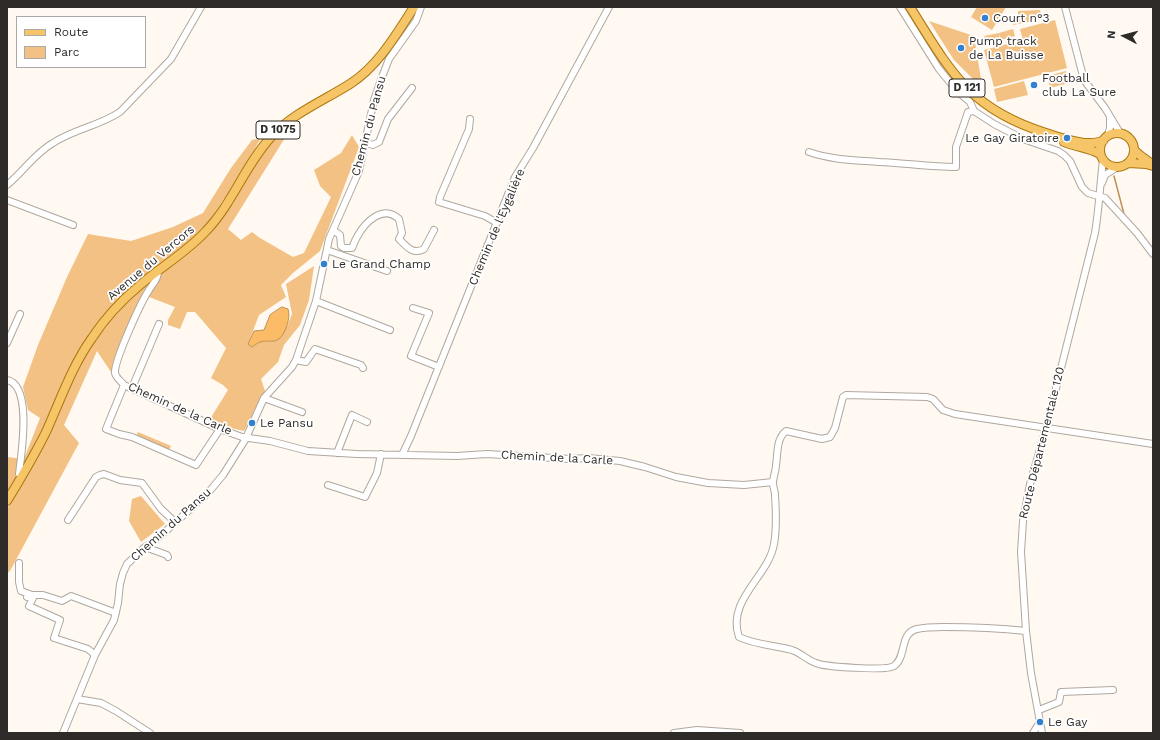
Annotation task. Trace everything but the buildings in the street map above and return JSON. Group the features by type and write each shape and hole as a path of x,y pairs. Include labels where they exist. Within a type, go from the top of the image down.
{"main road":[{"name":"Avenue du Vercors","path":"7,501 45,434 78,361 91,339 106,319 122,301 141,284 195,242 211,226 225,208 251,163 279,128 301,112 362,76 388,47 414,7"},
{"name":"D 121","path":"910,7 947,66 968,90 992,110 1025,126 1053,135 1091,143 1105,138"},
{"path":"1129,163 1133,157 1134,150 1128,137 1120,133 1105,138 1101,145 1102,157 1111,166 1116,168 1129,163 1153,165"},
{"name":"D 121","path":"1053,135 1079,148 1090,149 1102,157"},
{"path":"1134,150 1153,165"}],"street":[{"path":"7,184 52,143 65,136 111,119 120,112 171,59 201,7"},
{"name":"Chemin du Pansu","path":"62,733 95,655 114,620 122,573 127,564 208,493 222,476 246,438 264,398 296,360 316,300 333,230 358,171 366,143 374,100 389,59 416,21 422,7"},
{"name":"Chemin de l'Eygalière","path":"402,455 515,177 533,148 609,7"},
{"path":"900,7 939,69 957,91 970,102 974,111 994,124 1023,139 1064,154 1070,161 1082,187 1088,193 1105,198 1153,254"},
{"path":"1065,7 1084,80 1110,116 1120,133"},
{"path":"366,143 373,144 379,142 388,119 412,88"},
{"path":"809,152 822,157 853,161 940,167 956,166 956,148 968,112 974,111"},
{"path":"1105,138 1110,127 1110,116"},
{"path":"470,119 469,129 439,202 485,216 497,222"},
{"name":"Route Départementale 120","path":"1042,733 1031,673 1026,631 1021,552 1022,521 1030,484 1046,428 1095,233 1100,196 1102,157"},
{"path":"1100,188 1105,175 1116,168"},
{"path":"7,200 74,225"},
{"path":"333,230 340,235 341,246 344,248 352,248 358,235 370,219 379,214 388,213 399,219 402,233 399,239 409,250 417,252 424,249 434,230"},
{"path":"327,250 387,271"},
{"name":"Chemin de la Carle","path":"158,271 158,278 149,290 116,362 116,376 124,385 220,429 246,438 270,441 308,450 337,453 457,456 487,454 570,459 588,458 620,461 676,477 708,483 744,485 773,482"},
{"path":"316,300 390,330"},
{"path":"413,308 429,314 411,356 438,367"},
{"path":"7,343 20,314"},
{"path":"132,388 159,324"},
{"path":"296,360 306,362 315,349 361,364 363,368"},
{"path":"7,380 16,385 22,398 24,414 18,474 21,477"},
{"path":"124,385 106,429 132,437 196,465 220,429"},
{"path":"1026,631 954,626 936,626 916,629 909,632 895,666 890,668 872,669 816,664 792,650 750,642 739,637 736,630 741,605 747,592 773,550 775,495 773,482 779,442 782,435 786,432 822,439 830,437 843,397 846,396 927,397 933,399 946,412 1153,444"},
{"path":"264,398 302,412"},
{"path":"337,453 352,415 367,422"},
{"path":"328,485 365,497 377,473 381,454"},
{"path":"68,520 96,477 104,474 120,480 142,483 161,509 176,522"},
{"path":"145,547 167,555 168,557"},
{"path":"19,563 19,582 21,591 32,595 43,595 62,600 71,596 116,613"},
{"path":"22,595 33,598 29,606 60,620 54,638 88,649 95,655"},
{"path":"1039,710 1057,703 1061,692 1113,690"},
{"path":"77,699 101,703 150,733"},
{"path":"1033,733 1040,724"},
{"path":"674,733 697,730 740,733"}],"green space":[{"name":"Court n°3","path":"977,7 1006,7 992,30 971,17"},
{"path":"1040,10 1042,19 1013,25 1013,16 1018,16 1018,11"},
{"path":"1055,20 1067,68 994,87 984,50 1023,40 1020,29"},
{"name":"Pump track de La Buisse","path":"929,21 974,36 981,79 978,84 954,60"},
{"path":"1013,29 1015,36 1001,40 999,33"},
{"path":"999,33 1000,40 986,44 984,36"},
{"path":"1066,71 1069,83 1050,88 1047,76"},
{"path":"1024,81 1028,95 997,102 994,89"},
{"path":"288,133 228,229 241,240 252,232 293,257 304,253 331,197 320,186 314,170 341,153 352,135 359,147 320,251 281,285 286,297 259,315 248,344 252,347 261,341 271,342 287,327 292,314 286,284 314,266 309,300 300,325 284,345 278,362 261,379 265,391 244,431 231,428 210,419 228,390 223,385 211,378 226,348 195,312 187,312 180,329 168,325 168,320 175,307 149,297 111,372 97,351 64,425 79,443 10,571 7,573 7,509 46,438 90,346 106,322 149,280 193,249 218,222 268,144"},
{"path":"261,138 228,193 201,233 134,285 99,321 80,349 26,462 7,493 7,457 24,459 40,418 28,410 23,387 38,345 67,277 88,234 131,241 173,227 203,213 231,168 252,140"},
{"path":"138,432 171,446 169,450 136,436"},
{"path":"141,496 165,524 141,542 129,521 132,499"}],"shaded area":[{"path":"282,307 288,309 289,316 286,329 282,336 277,340 260,342 252,347 248,344 254,331 264,330 270,315"}],"waterway":[{"path":"532,144 592,33"},
{"path":"1114,176 1124,214"}],"place":[{"name":"Court n°3","path":"985,18"},
{"name":"Pump track de La Buisse","path":"961,48"},
{"name":"Football club La Sure","path":"1034,85"},
{"name":"Le Gay Giratoire","path":"1067,138"},
{"name":"Le Grand Champ","path":"324,264"},
{"name":"Le Pansu","path":"252,423"},
{"name":"Le Gay","path":"1040,722"}]}
